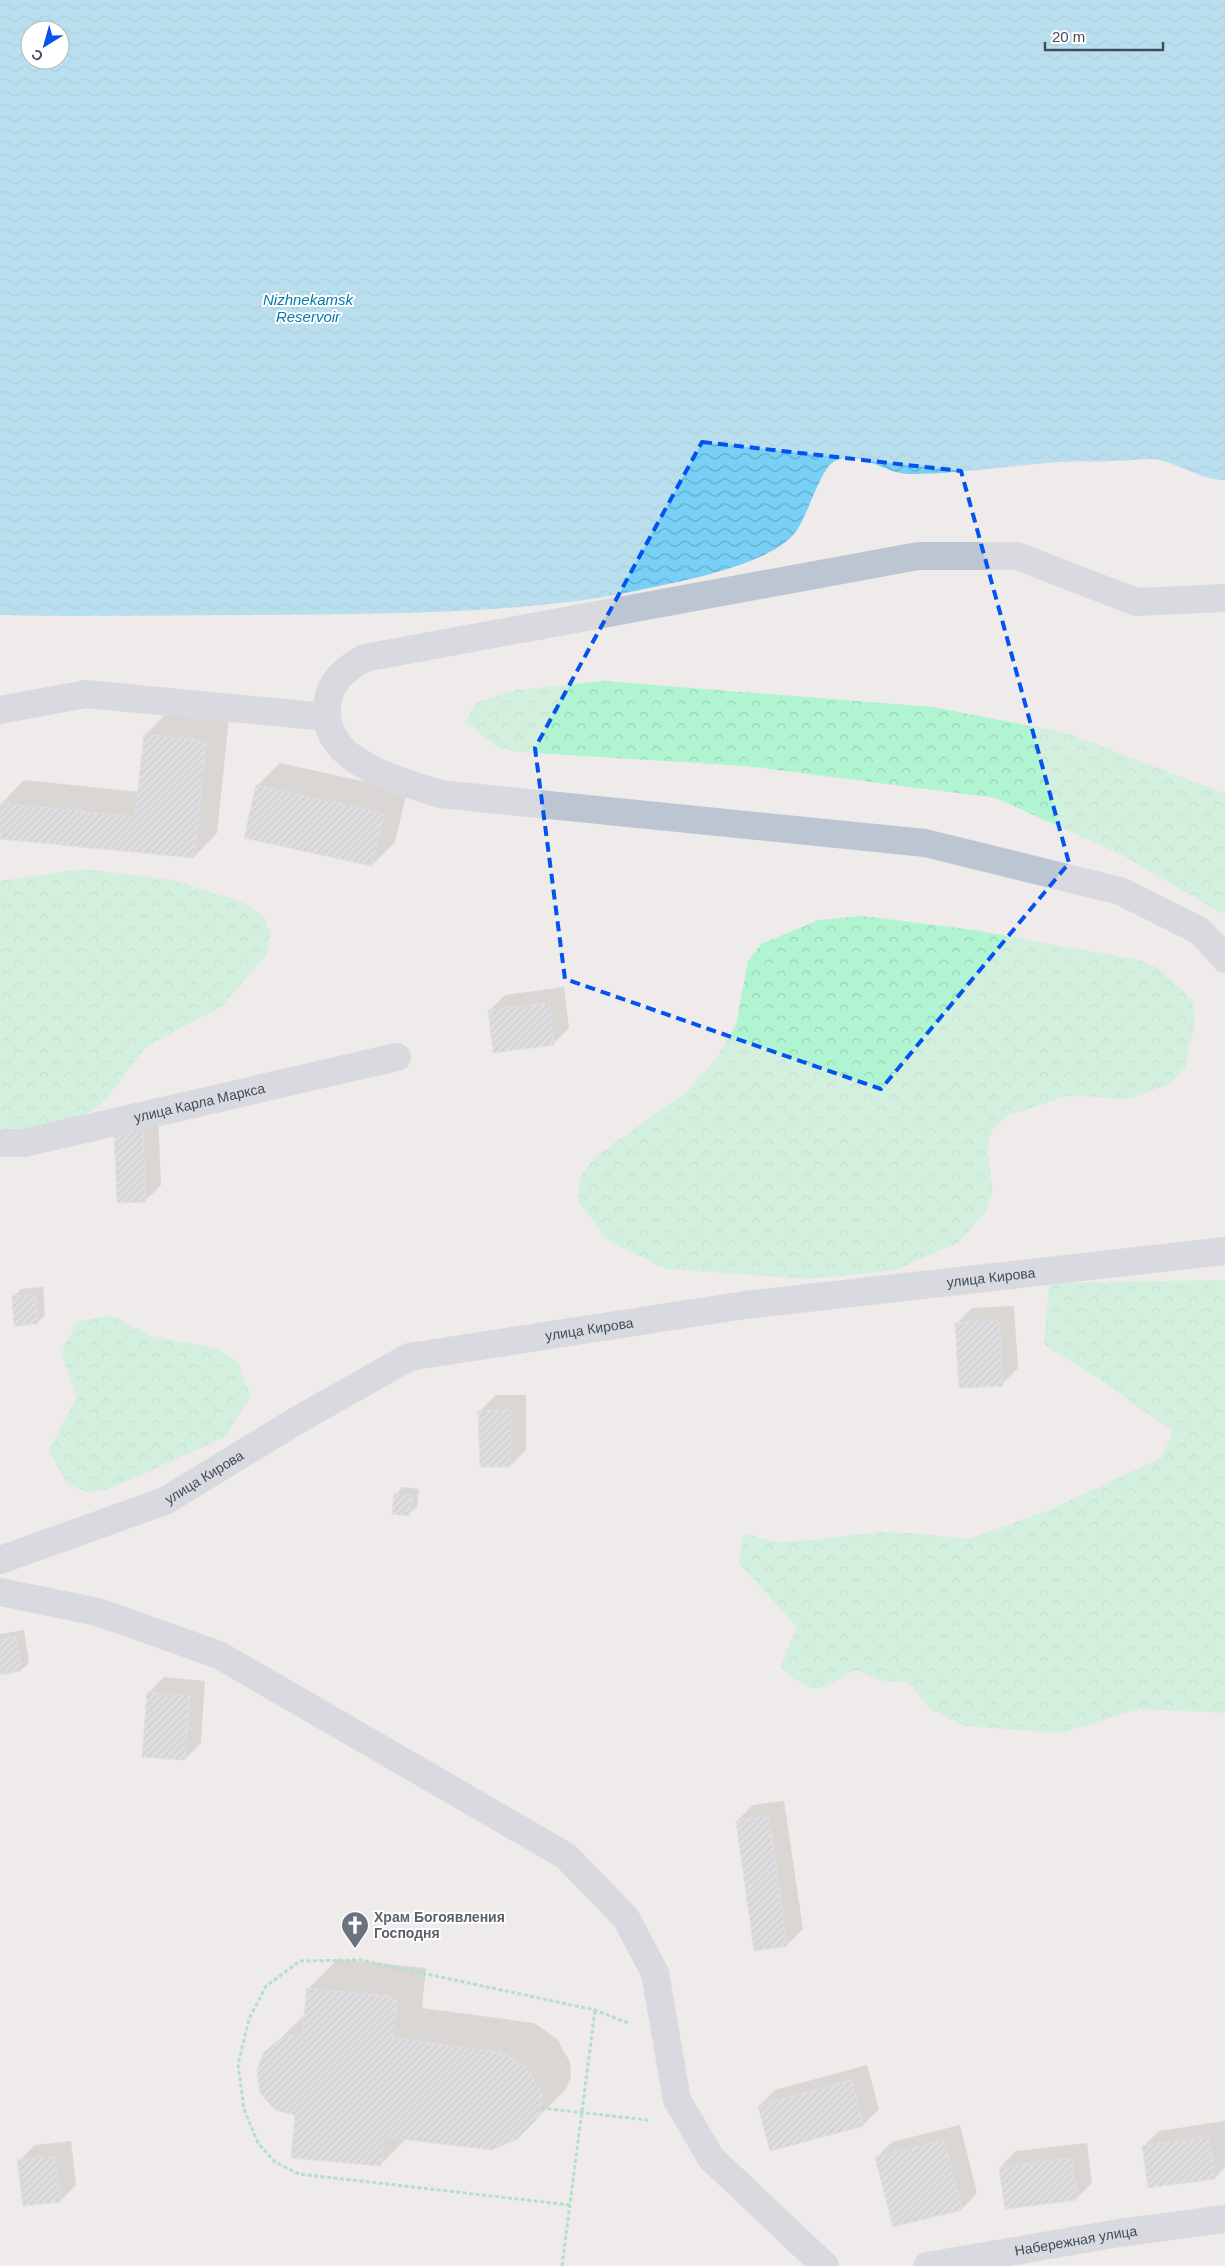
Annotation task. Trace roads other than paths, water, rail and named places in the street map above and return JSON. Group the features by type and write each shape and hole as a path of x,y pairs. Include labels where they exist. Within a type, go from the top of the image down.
{"street":[{"path":"1225,598 1136,602 1017,556 918,556 364,658 342,672 328,694 326,717 331,735 350,757 388,777 440,794 925,843 1120,892 1200,931 1225,959"},
{"path":"0,710 86,694 326,717"},
{"name":"улица Карла Маркса","path":"0,1143 24,1143 397,1057"},
{"name":"улица Кирова","path":"0,1560 165,1501 296,1421 409,1357 745,1305 1225,1251"},
{"path":"0,1592 98,1612 219,1655 566,1856 626,1918 654,1973 668,2039 677,2100 711,2158 825,2266"},
{"name":"Набережная улица","path":"928,2266 1119,2233 1225,2219"}],"water":[{"name":"Nizhnekamsk Reservoir","path":"0,0 1225,0 1225,480 1207,477 1155,459 1057,462 966,471 911,474 892,471 863,460 844,458 835,461 824,473 794,534 772,551 742,564 710,574 611,596 528,606 447,612 0,615"}],"place":[{"name":"Храм Богоявления Господня","path":"355,1949"}]}
